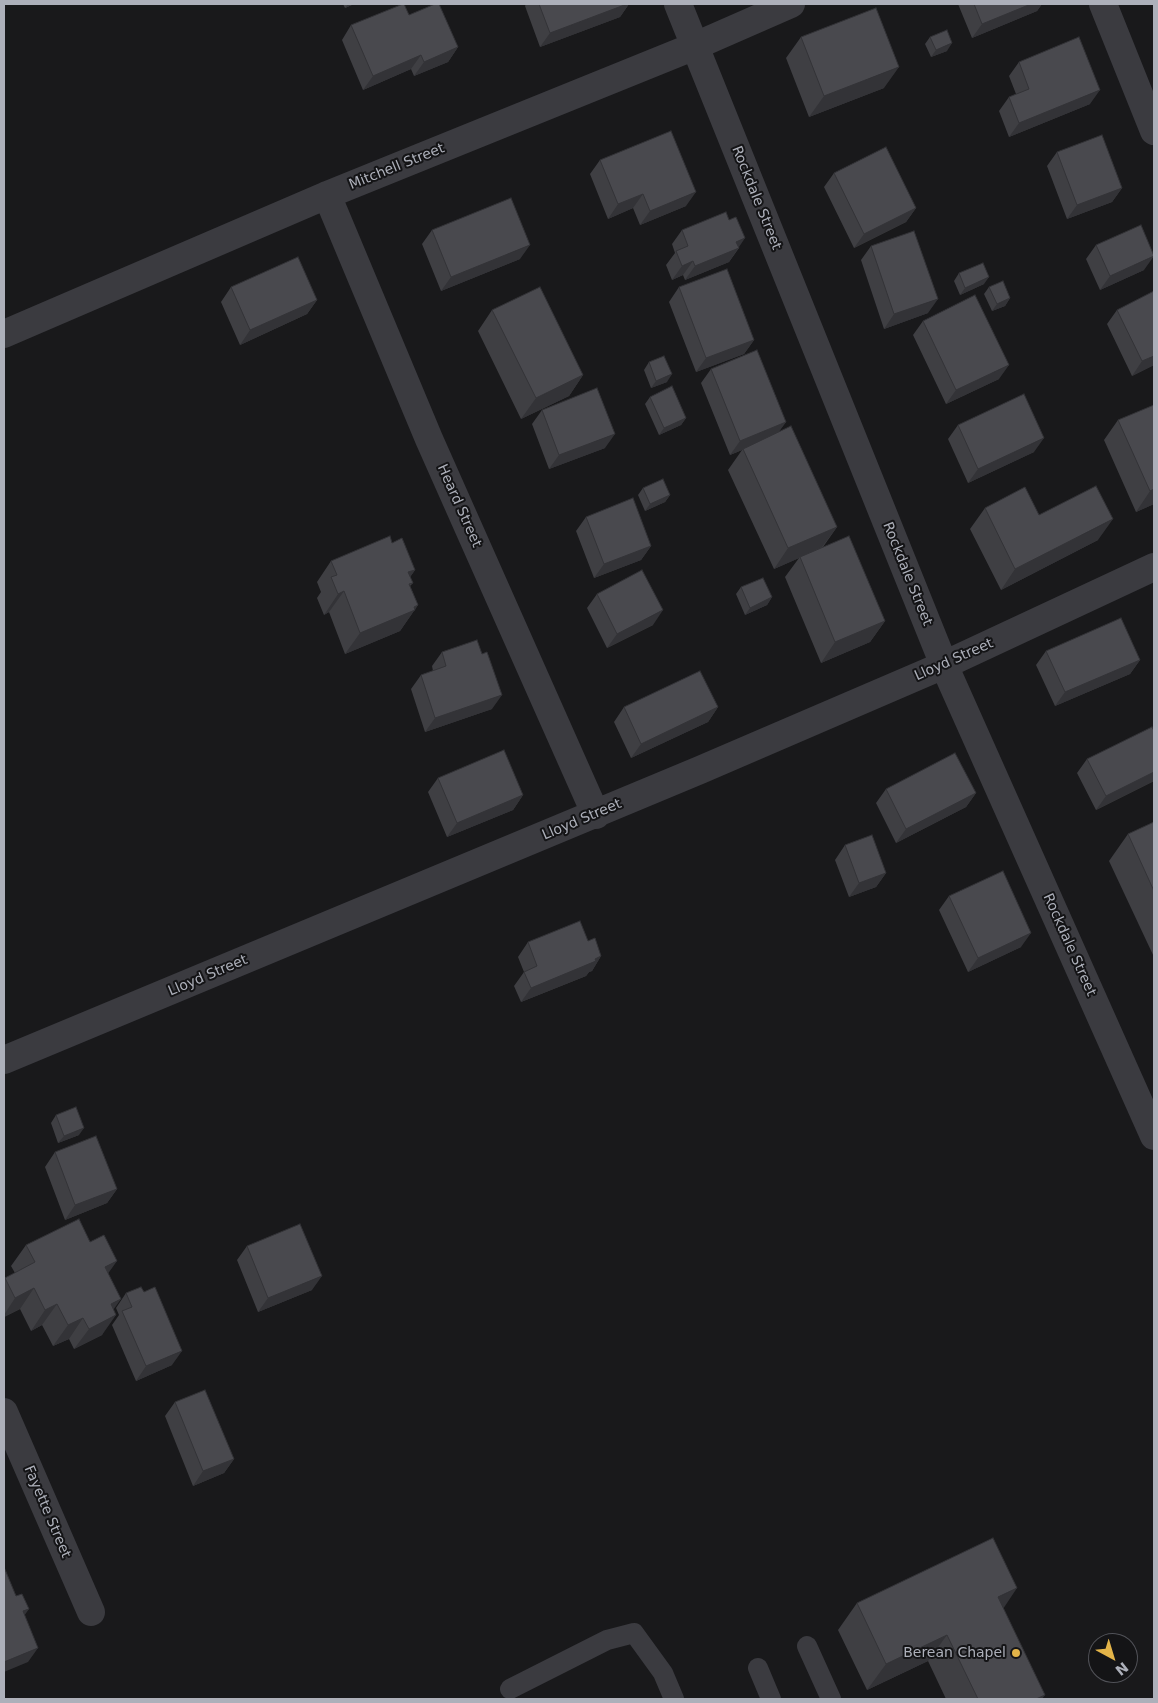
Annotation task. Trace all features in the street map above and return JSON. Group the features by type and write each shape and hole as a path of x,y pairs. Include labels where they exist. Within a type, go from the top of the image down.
{"street":[{"name":"Rockdale Street","path":"678,4 944,665 1154,1136"},
{"name":"Mitchell Street","path":"4,334 327,195 695,46 791,4"},
{"path":"1103,4 1154,131"},
{"name":"Heard Street","path":"327,195 432,448 596,815"},
{"name":"Lloyd Street","path":"4,1060 596,815 944,665 1154,568"},
{"name":"Fayette Street","path":"4,1412 91,1612"}],"lane":[{"path":"510,1689 607,1640 634,1633 663,1673 674,1699"},
{"path":"807,1646 831,1699"},
{"path":"758,1668 771,1699"}],"building":[{"path":"404,4 409,15 439,4 458,47 424,62 421,55 373,76 351,25"},
{"path":"539,4 627,4 550,33"},
{"path":"974,4 1031,4 982,24"},
{"path":"876,8 899,67 824,96 801,37"},
{"path":"947,30 952,43 936,50 930,37"},
{"path":"1079,37 1100,90 1019,123 1009,97 1029,89 1019,62"},
{"path":"671,131 696,192 650,211 643,194 618,204 600,160"},
{"path":"1102,135 1122,188 1077,205 1057,152"},
{"path":"886,147 916,208 864,234 834,173"},
{"path":"511,198 530,245 451,277 432,230"},
{"path":"726,212 729,220 736,217 745,238 736,242 739,248 695,266 693,261 682,266 676,251 688,246 682,230"},
{"path":"1141,225 1154,256 1110,276 1096,245"},
{"path":"914,231 938,299 894,314 871,246"},
{"path":"298,257 317,300 250,330 231,287"},
{"path":"983,263 989,277 965,288 959,273"},
{"path":"727,269 754,340 706,358 679,287"},
{"path":"1003,281 1010,298 997,304 989,287"},
{"path":"540,287 583,375 536,398 492,310"},
{"path":"1154,291 1154,356 1142,361 1117,310"},
{"path":"975,295 1009,365 956,390 923,321"},
{"path":"757,350 786,422 740,441 711,369"},
{"path":"664,356 672,374 656,381 649,362"},
{"path":"672,386 686,418 664,428 650,397"},
{"path":"597,388 615,434 559,455 542,410"},
{"path":"1024,394 1044,438 978,469 958,425"},
{"path":"1154,405 1154,489 1150,491 1118,420"},
{"path":"791,426 837,527 788,548 743,449"},
{"path":"663,479 670,495 650,504 643,488"},
{"path":"1096,486 1113,519 1015,569 985,508 1025,487 1039,515"},
{"path":"633,498 651,546 604,564 586,517"},
{"path":"390,536 392,543 402,538 415,570 408,572 413,583 409,584 418,605 414,607 415,610 360,633 344,591 338,594 331,577 337,575 331,561"},
{"path":"849,536 885,621 835,642 800,557"},
{"path":"642,570 663,610 617,634 597,594"},
{"path":"763,578 772,597 750,608 741,587"},
{"path":"1121,618 1140,660 1065,692 1046,651"},
{"path":"477,640 482,654 487,652 502,695 435,718 421,675 446,666 442,652"},
{"path":"700,671 718,707 641,744 624,707"},
{"path":"1152,727 1154,731 1154,772 1106,796 1087,759"},
{"path":"504,750 523,795 457,823 438,778"},
{"path":"955,753 976,793 906,829 886,789"},
{"path":"1154,822 1154,891 1128,834"},
{"path":"872,835 886,873 859,883 845,845"},
{"path":"1003,871 1031,933 978,958 949,896"},
{"path":"580,921 588,941 595,938 601,956 595,959 596,961 531,988 524,972 537,966 528,942"},
{"path":"76,1107 84,1128 64,1136 56,1115"},
{"path":"96,1136 117,1189 75,1205 55,1152"},
{"path":"79,1219 90,1242 104,1235 117,1261 105,1267 121,1299 111,1304 116,1315 89,1329 83,1318 68,1325 57,1304 45,1310 34,1288 15,1298 5,1278 35,1262 26,1245"},
{"path":"300,1224 322,1276 268,1298 247,1246"},
{"path":"141,1287 144,1292 155,1287 182,1351 146,1366 122,1311 132,1307 126,1293"},
{"path":"205,1390 234,1459 203,1471 175,1402"},
{"path":"993,1538 1017,1588 998,1597 1045,1695 1036,1699 978,1699 947,1635 886,1664 857,1603"},
{"path":"4,1567 16,1596 22,1594 29,1609 23,1611 38,1648 4,1662"}],"place":[{"name":"Berean Chapel","path":"1016,1653"}]}
